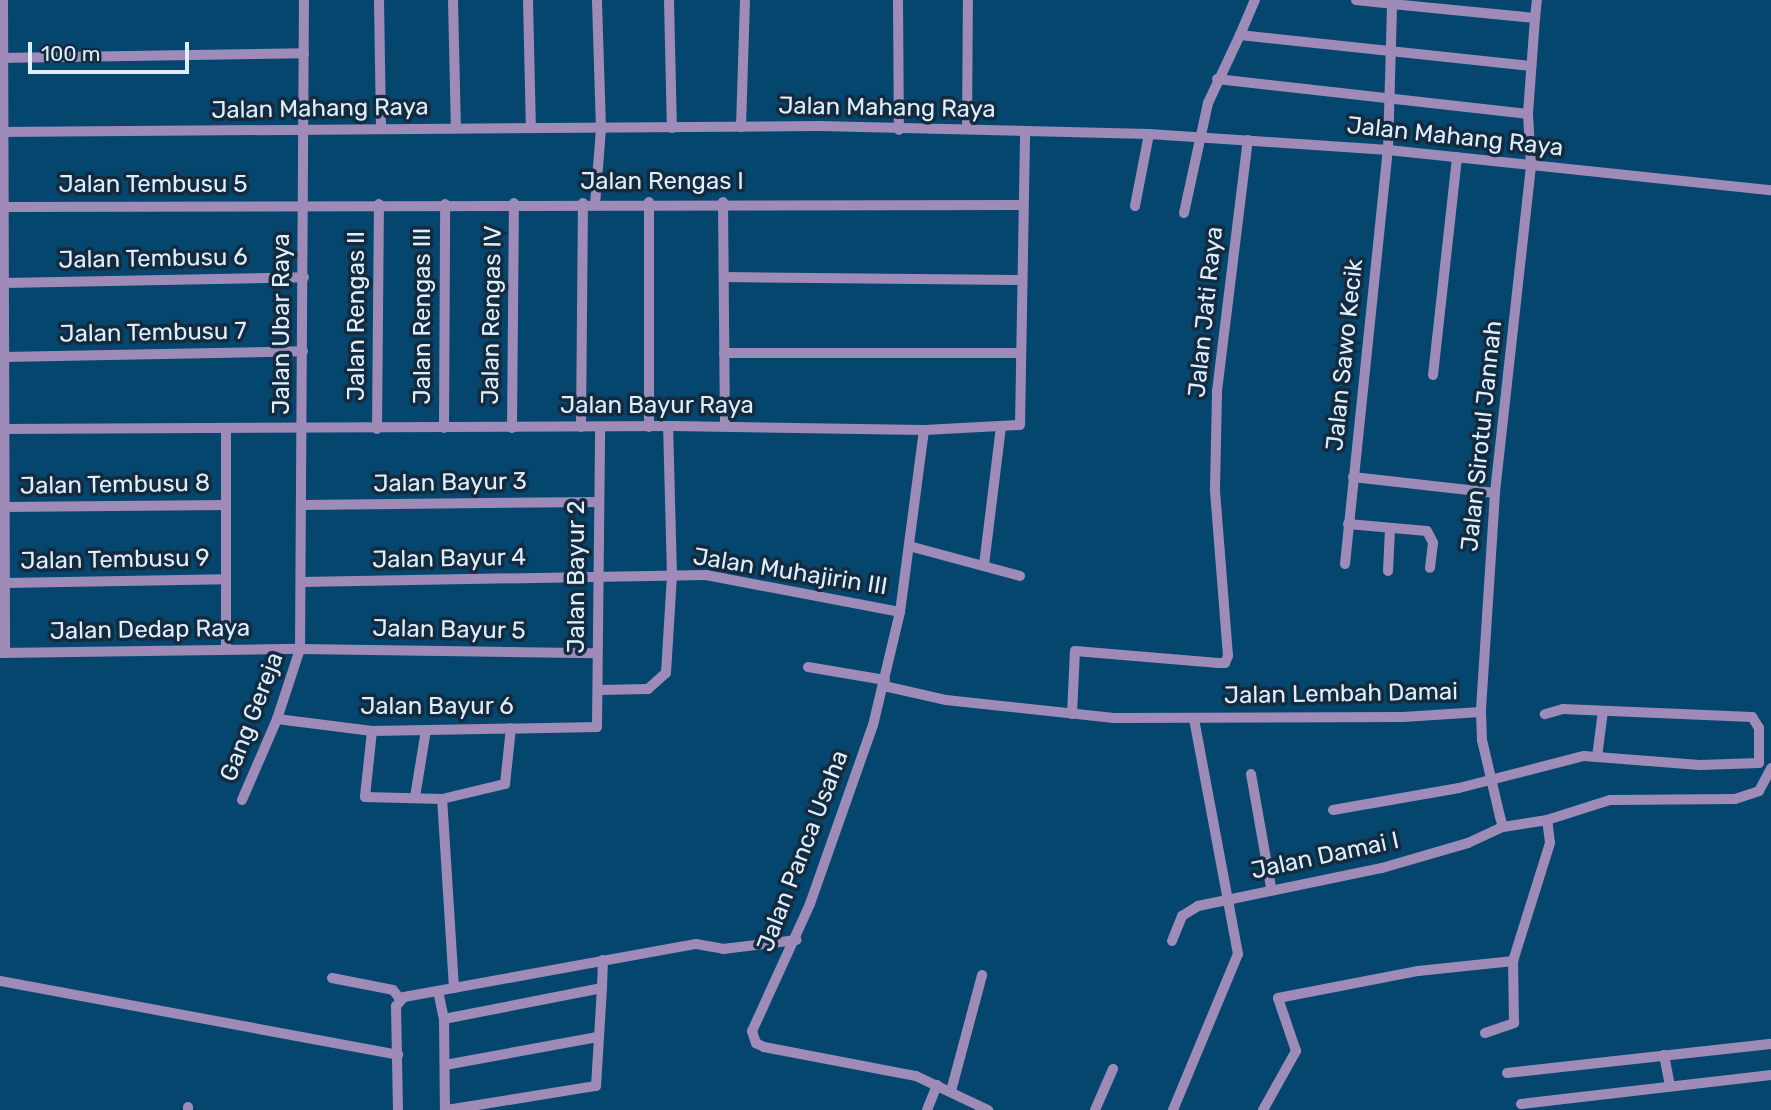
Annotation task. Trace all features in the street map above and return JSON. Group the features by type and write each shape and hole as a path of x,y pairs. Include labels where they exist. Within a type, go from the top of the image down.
{"street":[{"path":"3,653 4,0"},
{"name":"Jalan Ubar Raya","path":"300,649 304,0"},
{"path":"379,0 382,129"},
{"path":"453,0 456,128"},
{"path":"528,0 531,128"},
{"path":"595,205 601,129 597,0"},
{"path":"669,0 672,128"},
{"path":"741,127 745,0"},
{"path":"898,0 900,130"},
{"path":"967,129 968,0"},
{"path":"1184,213 1198,136 1217,79 1255,0"},
{"path":"1356,0 1535,18"},
{"name":"Jalan Sirotul Jannah","path":"1481,712 1495,493 1531,166 1528,114 1537,0"},
{"name":"Jalan Sawo Kecik","path":"1345,564 1388,150 1386,101 1392,2"},
{"path":"1240,34 1389,53 1531,66"},
{"path":"2,58 304,53"},
{"path":"1217,79 1386,101 1528,114"},
{"name":"Jalan Mahang Raya","path":"2,132 741,127 1149,134 1388,150 1771,190"},
{"path":"984,565 1001,426 1020,425 1021,205 1025,132"},
{"path":"1135,206 1149,134"},
{"name":"Jalan Jati Raya","path":"1072,714 1075,651 1225,663 1228,656 1215,489 1219,377 1248,140"},
{"path":"1433,375 1457,157"},
{"path":"649,202 649,427"},
{"name":"Jalan Rengas I","path":"304,205 595,205 649,202 1021,205"},
{"path":"723,202 724,426"},
{"name":"Jalan Rengas IV","path":"512,428 514,203"},
{"path":"581,427 583,203"},
{"name":"Jalan Rengas II","path":"377,429 379,204"},
{"name":"Jalan Rengas III","path":"444,428 445,204"},
{"name":"Jalan Tembusu 5","path":"3,207 304,205"},
{"name":"Jalan Tembusu 6","path":"4,283 304,277"},
{"path":"724,277 1020,280"},
{"name":"Jalan Tembusu 7","path":"4,357 303,351"},
{"path":"724,353 1020,354"},
{"path":"599,690 648,689 666,673 672,576 668,426"},
{"name":"Jalan Bayur Raya","path":"2,429 724,426 924,430 1001,426"},
{"name":"Jalan Bayur 2","path":"597,727 600,427"},
{"path":"226,430 226,649"},
{"name":"Jalan Panca Usaha","path":"924,430 900,612 884,683 837,834 796,940 752,1031 756,1043 916,1076 988,1110"},
{"path":"1353,477 1495,493"},
{"name":"Jalan Bayur 3","path":"302,505 599,502"},
{"name":"Jalan Tembusu 8","path":"4,507 226,505"},
{"path":"1348,524 1433,536 1430,568"},
{"path":"1388,571 1390,528"},
{"path":"909,546 1020,576"},
{"name":"Jalan Muhajirin III","path":"598,577 706,575 900,612"},
{"name":"Jalan Bayur 4","path":"301,582 598,577"},
{"name":"Jalan Tembusu 9","path":"5,583 225,579"},
{"name":"Jalan Bayur 5","path":"300,649 597,653"},
{"name":"Jalan Dedap Raya","path":"3,653 300,649"},
{"name":"Gang Gereja","path":"242,800 277,719 300,649"},
{"name":"Jalan Lembah Damai","path":"808,667 884,683 946,700 1072,714 1194,719 1481,712 1482,740 1494,780 1503,827"},
{"path":"1333,810 1494,780 1533,767 1597,757 1755,765 1760,756 1759,728 1752,717 1553,709 1545,714"},
{"path":"1597,757 1603,711"},
{"name":"Jalan Bayur 6","path":"277,719 372,731 597,727"},
{"path":"1173,1110 1238,954 1194,719"},
{"path":"372,731 365,797 442,799 506,784 511,728"},
{"path":"415,797 426,730"},
{"path":"1503,827 1547,820 1611,800 1735,799 1759,791 1771,768"},
{"path":"1251,774 1271,888"},
{"path":"442,799 454,988"},
{"path":"1485,1033 1514,1023 1513,961 1550,843 1547,820"},
{"name":"Jalan Damai I","path":"1172,941 1186,911 1271,888 1382,869 1468,843 1503,827"},
{"path":"398,1110 396,1006 400,999 696,944 723,949 796,940"},
{"path":"438,991 443,1019 446,1110 596,1086 603,960"},
{"path":"1263,1110 1296,1051 1278,998 1418,971 1513,961"},
{"path":"951,1091 982,975"},
{"path":"332,978 351,986 393,990 400,999"},
{"path":"0,981 398,1055"},
{"path":"443,1019 602,988"},
{"path":"445,1065 597,1037"},
{"path":"1507,1073 1771,1044"},
{"path":"1664,1055 1670,1086"},
{"path":"1095,1110 1113,1069"},
{"path":"1521,1104 1771,1075"},
{"path":"927,1110 937,1085"}]}
